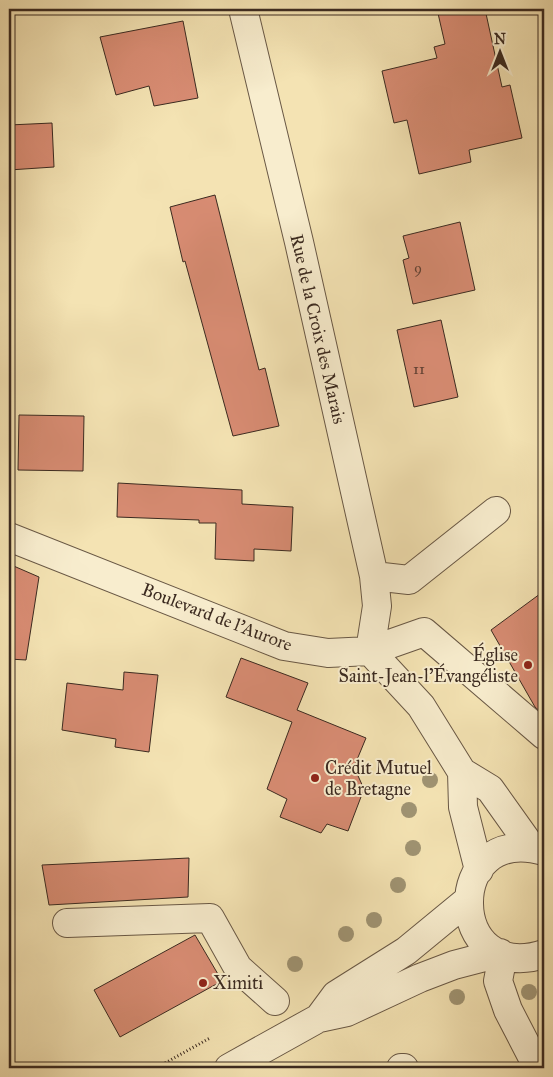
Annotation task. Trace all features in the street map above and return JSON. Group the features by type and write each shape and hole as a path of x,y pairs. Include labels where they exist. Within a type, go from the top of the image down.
{"street":[{"name":"Rue de la Croix des Marais","path":"243,9 301,252 374,576 377,606 370,650"},
{"path":"374,576 409,580 496,510"},
{"name":"Boulevard de l'Aurore","path":"9,537 284,646 328,653 370,650 424,632 544,735"},
{"path":"370,650 421,706 462,772 490,789 538,849"},
{"path":"462,772 463,808 479,870"},
{"path":"502,954 486,944 476,931 469,916 468,900 471,884 479,870 491,858 506,850 538,849"},
{"path":"319,1018 336,995 406,951 468,900"},
{"path":"67,923 210,918 238,968 275,1001"},
{"path":"502,954 498,981 508,1010 538,1068"},
{"path":"229,1068 319,1018 346,1012 420,978 454,965 502,954 540,960"}],"building":[{"path":"437,9 485,9 502,87 510,85 522,138 469,150 471,162 419,174 407,120 394,123 382,71 437,58 434,47 445,44"},
{"path":"183,21 198,98 154,106 149,86 116,95 100,37"},
{"path":"52,123 54,167 9,170 9,125"},
{"path":"215,195 259,370 265,368 279,426 233,436 185,261 183,262 170,207"},
{"path":"460,222 475,290 413,304 403,260 409,258 403,236"},
{"path":"441,320 458,397 414,407 397,330"},
{"path":"19,415 84,416 83,471 18,470"},
{"path":"118,483 242,490 242,504 293,507 291,551 254,549 254,561 215,559 216,523 199,523 199,520 117,517"},
{"path":"9,564 39,577 26,660 9,659"},
{"name":"Église Saint-Jean-l'Évangéliste","path":"544,591 544,715 535,707 491,630"},
{"name":"Crédit Mutuel de Bretagne","path":"241,658 308,683 297,710 366,738 354,767 364,789 348,831 327,824 321,833 280,817 287,799 267,789 292,722 226,697"},
{"path":"124,672 158,675 149,752 115,747 116,739 62,730 67,683 123,690"},
{"path":"189,858 188,897 49,905 42,865"},
{"path":"195,935 222,981 120,1037 94,990"}],"place":[{"name":"Église Saint-Jean-l'Évangéliste","path":"528,665"},
{"name":"Crédit Mutuel de Bretagne","path":"315,778"},
{"name":"Ximiti","path":"203,983"}]}
